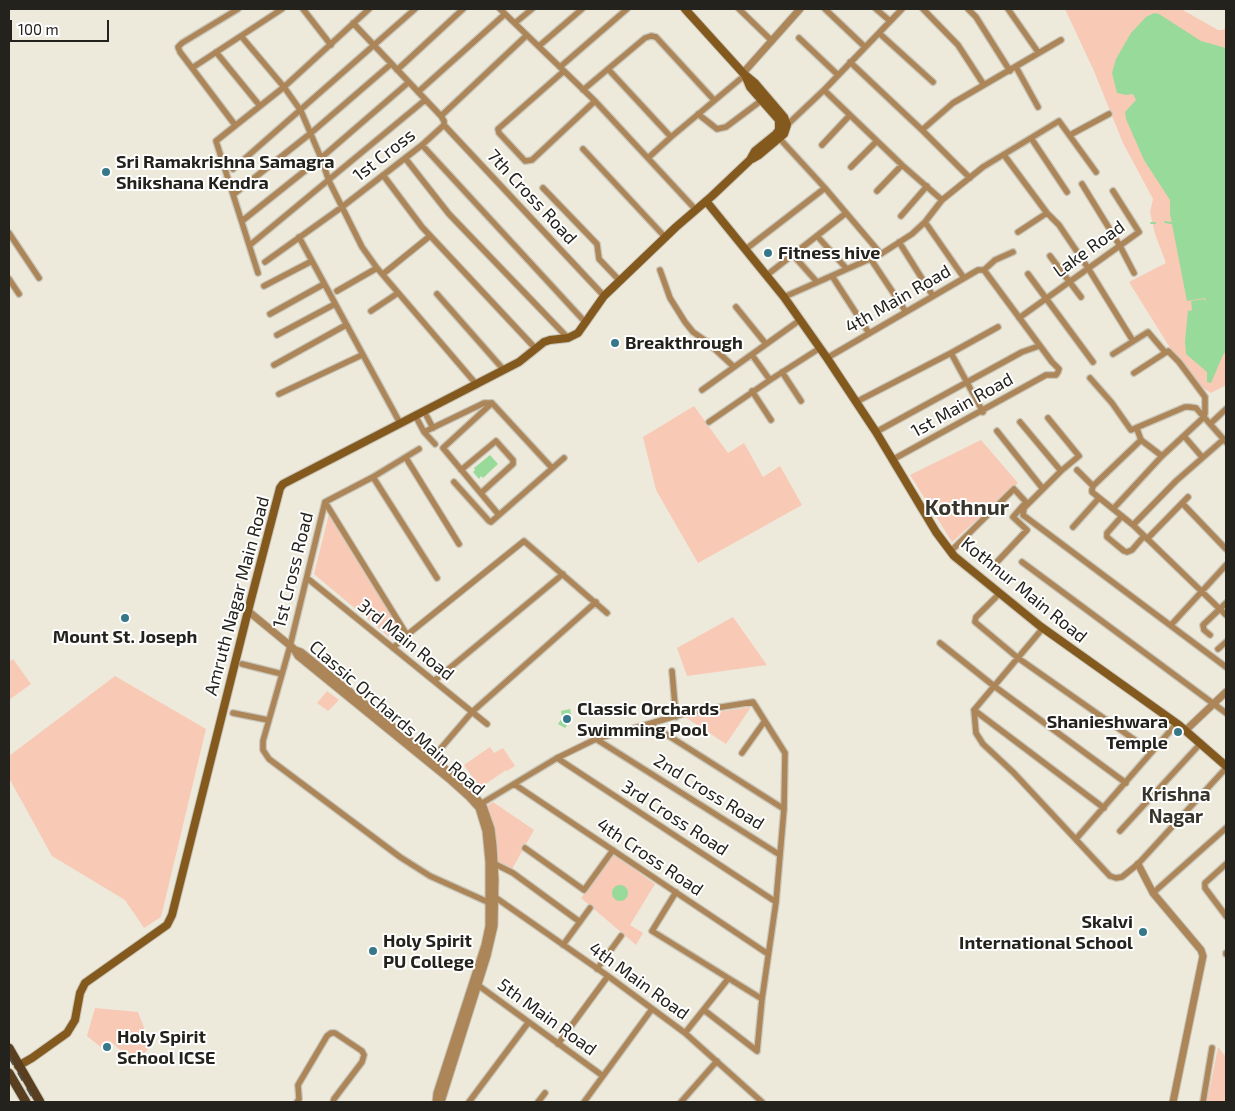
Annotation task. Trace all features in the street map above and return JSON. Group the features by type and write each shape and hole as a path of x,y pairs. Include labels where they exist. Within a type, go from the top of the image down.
{"main road":[{"name":"Amruth Nagar Main Road","path":"18,1066 67,1033 75,1020 80,993 85,983 167,925 280,488 283,484 519,362 550,340 568,338 578,333 604,296 665,237 750,160 784,134 787,126 779,110 685,9"},
{"name":"Amruth Nagar Main Road","path":"744,74 750,86 779,120 779,130 755,152 750,160"},
{"name":"Kothnur Main Road","path":"706,201 784,297 827,358 876,432 950,552 961,563 1043,628 1186,730 1226,767"},
{"path":"9,1048 40,1102"},
{"path":"9,1073 26,1102"}],"street":[{"path":"235,125 180,52 180,45 238,9"},
{"path":"192,68 282,9"},
{"path":"303,9 331,45"},
{"path":"258,273 216,141 284,87 369,9"},
{"path":"233,169 415,9"},
{"path":"397,70 463,9"},
{"path":"500,9 583,90 696,210"},
{"path":"515,23 532,9"},
{"path":"539,46 582,9"},
{"path":"594,102 532,160 525,161 498,133 498,129 628,9"},
{"path":"739,9 772,41"},
{"path":"745,15 751,9"},
{"path":"648,158 744,74 800,9"},
{"path":"825,9 865,47"},
{"path":"876,9 890,21"},
{"path":"787,126 902,9"},
{"path":"923,9 958,44 984,85"},
{"path":"968,9 976,17 1010,71"},
{"path":"1008,9 1038,52"},
{"path":"418,92 506,14"},
{"path":"353,23 441,116 527,34"},
{"path":"878,33 933,82"},
{"path":"241,36 284,87 301,111 329,181 362,247 377,268 476,385"},
{"path":"583,90 645,38 656,37 714,100"},
{"path":"799,38 838,75"},
{"path":"922,130 953,103 1010,71 1038,52 1062,40"},
{"path":"216,52 260,106"},
{"path":"850,62 970,178"},
{"path":"234,194 311,133 391,64"},
{"path":"1016,67 1038,107"},
{"path":"608,69 671,136"},
{"path":"242,221 321,158 408,82"},
{"path":"824,90 902,165 942,200"},
{"path":"250,245 426,100"},
{"path":"698,114 717,129 726,127 762,100"},
{"path":"1070,135 1109,114"},
{"path":"822,144 850,115"},
{"name":"7th Cross Road","path":"441,116 444,125 604,296"},
{"path":"784,297 881,254 918,230 942,200 983,167 1059,121 1096,172"},
{"name":"1st Cross","path":"342,207 422,145 444,125"},
{"path":"780,138 881,254"},
{"path":"1031,138 1067,192"},
{"path":"851,167 877,140"},
{"path":"422,145 586,323"},
{"path":"582,149 665,237"},
{"path":"1004,155 1047,213 1056,220 1133,341"},
{"path":"405,158 448,214 568,338"},
{"path":"877,191 902,165"},
{"path":"383,175 430,236 536,349"},
{"path":"1082,184 1120,246 1134,273"},
{"path":"901,216 927,186"},
{"path":"543,188 597,244 599,247 598,258 620,281"},
{"path":"746,249 825,188"},
{"name":"Lake Road","path":"1018,318 1139,232 1113,191"},
{"path":"266,262 299,236 342,207"},
{"path":"767,275 846,213"},
{"path":"1018,232 1047,213"},
{"path":"925,222 964,278"},
{"path":"9,233 39,278"},
{"path":"299,236 400,423"},
{"path":"383,274 430,236"},
{"path":"817,236 847,269"},
{"path":"899,242 933,296"},
{"name":"4th Main Road","path":"827,358 978,270 984,270 995,260 1013,252"},
{"path":"793,255 817,282"},
{"path":"1050,256 1081,297"},
{"path":"870,258 906,312"},
{"path":"264,286 312,261"},
{"path":"337,291 377,268"},
{"path":"660,270 670,298 684,322 734,367"},
{"path":"876,432 1022,352 1039,346 984,270"},
{"path":"1028,274 1093,362"},
{"path":"832,276 869,333"},
{"path":"9,279 19,294"},
{"path":"270,314 324,284"},
{"path":"371,311 398,293"},
{"path":"437,294 503,369"},
{"path":"277,335 335,304"},
{"path":"736,306 766,344"},
{"path":"702,390 800,320"},
{"path":"274,365 346,325"},
{"path":"856,402 998,327"},
{"path":"1113,354 1148,332 1165,352"},
{"name":"1st Main Road","path":"892,460 1046,376 1056,375 1059,370 1039,346"},
{"path":"709,422 752,391 820,348"},
{"path":"1113,509 1162,456 1204,415 1206,397 1170,352 1165,352 1134,373"},
{"path":"951,353 983,412"},
{"path":"279,394 362,354"},
{"path":"752,354 770,380"},
{"path":"782,372 800,401"},
{"path":"1090,378 1112,403 1131,430 1185,407 1196,408 1225,440 1202,457 1132,525"},
{"path":"752,391 771,420"},
{"path":"424,432 484,403 492,403 552,468"},
{"path":"492,403 443,448 500,515"},
{"path":"1210,424 1226,409"},
{"path":"424,411 433,428"},
{"path":"415,416 424,432 435,444"},
{"path":"1048,418 1079,456 1024,508 1023,515 1226,667"},
{"path":"1020,422 1061,472"},
{"path":"1137,429 1141,440 1162,456"},
{"path":"997,431 1043,489"},
{"path":"1184,436 1202,457"},
{"path":"1141,440 1094,486 1092,492 1146,537 1226,615"},
{"path":"461,470 493,442 498,443 513,460 513,464 480,493"},
{"name":"1st Cross Road","path":"263,750 262,741 292,647 325,502 406,458 419,448"},
{"path":"406,458 460,544"},
{"path":"454,482 491,522 564,458"},
{"path":"1076,470 1094,486"},
{"path":"374,476 437,578"},
{"path":"950,552 1014,489 1026,502 1013,517 1027,530 998,562"},
{"path":"1122,516 1107,535 1127,552 1132,550 1188,497"},
{"path":"1073,527 1099,498"},
{"path":"325,502 407,635"},
{"path":"1182,503 1226,549"},
{"path":"393,648 524,541 607,613"},
{"path":"1022,562 1226,713"},
{"path":"1171,626 1226,565"},
{"path":"434,681 563,574"},
{"name":"3rd Main Road","path":"307,578 487,724"},
{"path":"1000,593 976,617 975,622 1018,658 1152,752"},
{"path":"430,761 472,712 596,602"},
{"path":"1210,635 1204,630 1203,625 1226,603"},
{"name":"Classic Orchards Main Road","path":"248,612 301,652 430,761 473,794 490,830 492,936 437,1093 436,1102"},
{"path":"1043,628 974,710 976,733 983,744 1014,773 1110,876 1122,877 1138,864 1226,767"},
{"path":"1218,649 1226,642"},
{"path":"940,643 994,686 1126,783"},
{"path":"242,664 282,674"},
{"path":"672,671 676,717"},
{"path":"1186,730 1226,692"},
{"path":"479,805 558,758 596,739 690,712 753,702 784,753 784,809 776,902 762,999 757,1051 704,1010"},
{"path":"974,710 1104,808"},
{"path":"232,714 268,720"},
{"path":"742,753 764,722"},
{"path":"1076,840 1177,723"},
{"path":"650,724 784,809"},
{"name":"2nd Cross Road","path":"596,739 780,855"},
{"path":"1120,831 1201,743"},
{"name":"4th Main Road","path":"263,750 269,759 400,857 430,876 492,898 608,976 685,1033 762,1102"},
{"name":"3rd Cross Road","path":"558,758 776,902"},
{"name":"4th Cross Road","path":"514,784 768,954"},
{"path":"1153,893 1226,828"},
{"path":"525,848 584,890 613,850"},
{"path":"492,861 513,873 580,922"},
{"path":"1138,864 1153,893 1201,950 1203,956 1173,1102"},
{"path":"1226,864 1205,883 1205,888 1226,916"},
{"path":"676,892 652,932 762,999"},
{"path":"563,945 590,908"},
{"path":"598,969 621,936"},
{"path":"558,1044 608,976"},
{"path":"685,1033 728,979"},
{"name":"Classic Orchards Main Road","path":"441,1102 475,983"},
{"name":"5th Main Road","path":"475,983 603,1076"},
{"path":"584,1102 652,1009"},
{"path":"470,1102 528,1023"},
{"path":"297,1102 299,1099 298,1085 327,1036 335,1033 362,1051 364,1055 362,1062 333,1102"},
{"path":"1203,1102 1212,1048"},
{"path":"681,1102 717,1061"},
{"path":"538,1102 545,1093"}],"shaded area":[{"path":"1065,9 1181,9 1218,30 1223,30 1226,27 1226,385 1211,393 1198,385 1172,351 1129,282 1166,263 1155,234 1150,212 1153,199 1123,143 1094,71"},
{"path":"1154,13 1159,14 1201,41 1226,48 1226,351 1211,383 1207,382 1207,372 1186,354 1185,341 1188,311 1207,307 1192,310 1191,301 1204,299 1206,302 1205,298 1187,301 1170,214 1170,200 1144,160 1126,119 1125,112 1136,100 1133,94 1117,93 1112,73 1116,59 1131,33 1146,17"},
{"path":"694,406 728,453 744,443 763,477 780,466 802,505 698,563 656,490 643,437"},
{"path":"981,440 1018,483 952,542 910,475"},
{"path":"490,455 498,464 483,478 481,476 479,479 473,472 474,468"},
{"path":"329,514 403,635 395,642 314,574"},
{"path":"733,617 767,665 687,676 677,648"},
{"path":"13,659 31,684 9,700 9,662"},
{"path":"115,676 206,729 161,917 144,928 125,900 52,856 9,778 9,756"},
{"path":"327,691 339,700 328,711 317,703"},
{"path":"751,707 726,744 685,717"},
{"name":"Classic Orchards Swimming Pool","path":"570,709 572,719 565,728 558,724 562,718 561,711"},
{"path":"490,747 494,753 503,748 515,766 480,788 464,765"},
{"path":"493,802 534,830 512,869 497,863 487,806"},
{"path":"614,855 655,884 630,925 643,933 636,945 581,898"},
{"path":"620,885 626,887 628,893 626,899 620,901 614,899 612,893 614,887"},
{"path":"95,1008 138,1012 151,1046 135,1063 110,1041 103,1049 87,1036"},
{"path":"1218,1047 1226,1057 1226,1102 1207,1102"}],"waterway":[{"path":"1165,222 1171,223"}],"railway":[{"path":"9,1057 35,1102"}],"place":[{"name":"Sri Ramakrishna Samagra Shikshana Kendra","path":"106,172"},
{"name":"Fitness hive","path":"768,253"},
{"name":"Breakthrough","path":"615,343"},
{"name":"Mount St. Joseph","path":"125,618"},
{"name":"Classic Orchards Swimming Pool","path":"567,719"},
{"name":"Shanieshwara Temple","path":"1178,732"},
{"name":"Skalvi International School","path":"1143,932"},
{"name":"Holy Spirit PU College","path":"373,951"},
{"name":"Holy Spirit School ICSE","path":"107,1047"}],"district":[{"name":"Kothnur","path":"967,508"},
{"name":"Krishna Nagar","path":"1176,806"}]}
